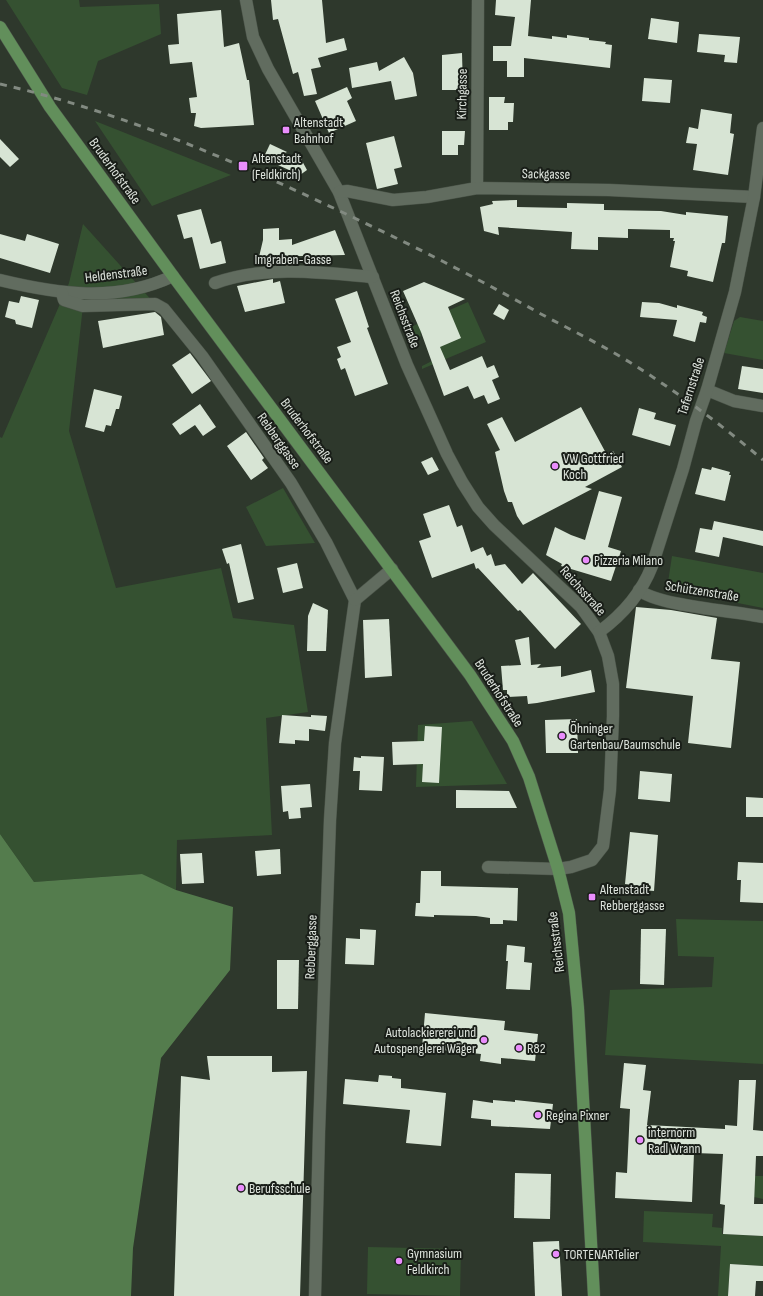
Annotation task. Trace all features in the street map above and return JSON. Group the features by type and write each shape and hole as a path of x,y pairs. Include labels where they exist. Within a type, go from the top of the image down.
{"main road":[{"name":"Bruderhofstraße","path":"0,27 50,107 173,276 470,675 513,741 529,777 558,869"},
{"name":"Reichsstraße","path":"558,869 569,913 572,933 578,1008 594,1296"}],"street":[{"name":"Reichsstraße","path":"246,0 254,37 268,69 339,192 407,365 447,454 474,501 494,525 581,607 600,632 610,664 613,716 610,790 603,846 597,855 585,864 558,869"},
{"name":"Kirchgasse","path":"477,188 478,0"},
{"name":"Tafernstraße","path":"600,632 609,625 639,590 652,566 683,469 696,420 707,390 735,292 754,197 763,128"},
{"name":"Sackgasse","path":"339,192 347,191 383,199 399,200 427,197 477,188 614,190 754,197"},
{"name":"Imgraben-Gasse","path":"215,283 234,276 266,271 311,271 373,277"},
{"name":"Heldenstraße","path":"0,280 31,288 62,293 93,295 155,285 173,276"},
{"name":"Heldenstraße","path":"62,293 64,300 83,306 155,304 164,309"},
{"name":"Rebberggasse","path":"164,309 202,356 291,483 326,542 355,600 335,744 331,813 319,1132 315,1296"},
{"path":"707,390 734,401 763,406"},
{"path":"355,600 392,569"},
{"name":"Schützenstraße","path":"639,590 644,595 663,601 763,617"},
{"path":"488,867 558,869"}],"green space":[{"path":"6,0 79,0 80,7 159,4 161,34 98,61 87,95 62,88"},
{"path":"95,121 231,175 152,206"},
{"path":"83,224 155,304 83,306 69,431 116,588 221,568 233,618 294,625 308,712 266,718 272,835 177,840 176,890 141,874 34,882 0,834 0,437 2,438 69,283"},
{"path":"468,302 486,342 422,369 422,366 432,361 453,319 420,333 421,336 411,341 406,329"},
{"path":"740,317 763,321 763,360 724,353 734,321"},
{"path":"283,488 315,543 266,546 246,507"},
{"path":"672,556 763,573 763,608 667,589"},
{"path":"472,721 507,784 416,787 418,725"},
{"path":"0,834 34,882 142,874 176,890 233,907 230,970 161,1058 133,1248 131,1296 0,1296"},
{"path":"676,919 763,921 763,1064 605,1055 610,990 712,987 714,957 678,956"},
{"path":"755,1176 763,1176 763,1199 754,1197"},
{"path":"644,1211 713,1214 712,1227 722,1228 722,1234 763,1236 763,1266 730,1264 728,1296 718,1296 721,1246 643,1242"},
{"path":"368,1247 461,1249 460,1296 367,1294"}],"building":[{"path":"271,0 322,0 326,43 344,38 347,50 318,58 321,67 311,69 317,94 304,96 298,72 293,74 278,19 273,20"},
{"path":"496,0 531,0 528,36 552,39 552,36 567,38 567,35 589,38 589,40 606,42 605,44 612,45 610,68 524,58 524,77 507,77 507,61 493,61 493,46 511,46 515,17 495,15"},
{"path":"221,10 224,47 239,43 247,80 249,80 254,125 201,128 194,126 196,113 191,113 189,98 197,97 192,62 170,64 168,45 179,44 177,14"},
{"path":"651,18 679,22 677,43 648,39"},
{"path":"699,34 740,37 737,63 724,62 725,55 697,52"},
{"path":"462,53 463,90 442,90 442,55"},
{"path":"404,57 413,73 417,96 395,100 391,81 352,88 349,68 377,62 379,71"},
{"path":"644,78 672,80 670,103 642,101"},
{"path":"347,87 352,98 347,101 356,121 329,133 315,101"},
{"path":"489,97 505,97 504,103 514,103 513,122 508,122 508,130 489,130"},
{"path":"701,109 732,114 730,133 734,134 728,175 693,170 697,144 686,143 689,127 698,129"},
{"path":"442,131 465,131 464,145 458,145 458,155 442,155"},
{"path":"394,136 402,167 394,169 398,184 377,189 366,143"},
{"path":"0,139 19,159 10,167 0,157"},
{"path":"270,144 287,152 261,163"},
{"path":"301,159 307,170 300,175 278,165"},
{"path":"517,200 517,207 567,208 567,203 604,204 604,210 661,211 686,215 686,212 728,216 725,243 722,243 713,282 687,276 688,271 670,267 675,241 673,241 674,238 670,238 670,230 628,229 628,238 598,237 598,250 571,249 572,232 498,227 499,235 484,231 480,207 493,204 492,201"},
{"path":"201,209 211,244 221,241 226,263 200,269 192,237 184,239 177,215"},
{"path":"279,228 279,240 292,239 292,245 335,230 345,255 259,257 263,240 263,229"},
{"path":"0,234 25,241 27,234 59,244 50,273 0,258"},
{"path":"273,279 273,283 280,281 285,303 245,312 237,286"},
{"path":"424,282 465,299 448,307 461,338 440,347 450,370 482,356 487,368 494,365 499,377 492,380 500,399 488,404 484,395 474,399 468,386 444,396 421,332 403,291"},
{"path":"357,291 369,327 367,328 388,384 355,396 345,368 341,370 337,359 341,357 337,347 351,342 335,299"},
{"path":"21,296 39,300 32,328 16,324 15,320 5,317 9,301 19,303"},
{"path":"642,302 659,303 677,308 677,305 703,312 702,315 707,317 706,323 700,322 695,342 673,336 677,320 640,317"},
{"path":"499,304 509,310 504,320 493,314"},
{"path":"155,312 161,317 164,335 103,348 98,321"},
{"path":"190,353 211,381 192,394 172,365"},
{"path":"742,366 763,369 763,393 738,389"},
{"path":"94,389 122,396 119,409 116,409 111,426 106,425 104,432 85,427"},
{"path":"200,404 216,427 203,436 195,425 180,435 172,424"},
{"path":"581,407 607,455 613,451 622,467 585,487 592,489 523,525 517,516 512,502 508,502 504,491 495,452 500,450 487,424 502,417 515,442"},
{"path":"639,408 656,413 654,419 676,425 670,446 632,435"},
{"path":"246,432 264,458 262,460 268,468 251,480 227,446"},
{"path":"432,457 439,470 428,475 421,462"},
{"path":"712,467 730,472 729,475 731,475 725,501 695,494 702,468 711,470"},
{"path":"599,491 622,497 608,547 621,551 611,581 561,566 562,564 546,555 555,527 585,540"},
{"path":"449,505 457,527 462,525 471,552 483,547 487,556 491,554 495,566 505,564 522,584 533,573 581,624 555,649 520,610 518,611 478,568 476,569 474,563 432,578 419,541 431,537 423,514"},
{"path":"714,521 763,531 763,546 723,537 719,557 695,552 700,528 712,530"},
{"path":"241,544 254,599 238,603 229,563 227,564 222,549"},
{"path":"297,563 303,588 283,593 277,568"},
{"path":"313,603 328,610 326,651 307,651 308,616"},
{"path":"636,607 671,610 717,618 711,659 740,662 731,748 688,743 693,696 626,688"},
{"path":"389,619 392,676 365,678 363,620"},
{"path":"529,637 531,665 541,664 537,668 561,666 561,677 591,670 595,692 528,704 527,696 507,697 507,690 503,690 501,666 521,665 515,640"},
{"path":"282,715 311,717 311,715 327,716 325,731 309,729 309,741 295,740 295,744 279,743"},
{"path":"577,719 578,753 546,753 545,720"},
{"path":"425,726 442,727 439,783 422,782 423,764 393,765 392,742 424,741"},
{"path":"361,756 384,757 382,791 359,790 360,771 353,771 354,757 361,758"},
{"path":"640,771 672,774 670,802 638,799"},
{"path":"310,784 312,807 300,808 301,818 289,819 288,811 283,812 281,786"},
{"path":"456,790 509,791 517,808 456,808"},
{"path":"746,797 763,798 763,817 746,817"},
{"path":"630,832 658,835 654,891 633,889 633,885 625,884"},
{"path":"280,849 281,874 257,876 255,851"},
{"path":"202,853 204,883 182,884 180,854"},
{"path":"738,862 763,863 763,903 740,902 741,880 737,880"},
{"path":"421,871 441,871 441,886 518,888 517,921 503,920 503,924 490,924 490,918 476,916 415,916 416,903 420,903"},
{"path":"360,929 376,930 374,965 345,964 346,938 360,939"},
{"path":"641,929 666,929 664,985 640,984"},
{"path":"507,945 525,947 524,962 532,963 530,990 506,989 508,961 506,961"},
{"path":"277,960 299,960 298,1009 277,1009"},
{"path":"425,1013 505,1021 504,1030 538,1034 535,1061 501,1058 501,1064 480,1061 481,1054 422,1048"},
{"name":"Berufsschule","path":"207,1056 272,1056 272,1072 307,1071 300,1296 174,1296 181,1076 210,1080"},
{"path":"624,1063 646,1065 643,1090 651,1091 647,1125 725,1129 725,1125 737,1126 739,1080 756,1080 753,1130 763,1131 763,1156 756,1156 754,1204 763,1204 763,1236 723,1234 725,1205 720,1204 723,1154 694,1153 692,1202 615,1198 616,1172 627,1173 630,1109 620,1108"},
{"path":"379,1075 392,1076 392,1078 401,1079 401,1088 446,1093 441,1146 406,1143 410,1110 343,1104 345,1079 378,1082"},
{"path":"473,1100 493,1103 493,1100 515,1102 515,1100 553,1104 550,1129 491,1126 491,1120 471,1118"},
{"path":"515,1173 551,1174 550,1219 514,1218"},
{"path":"559,1241 562,1296 535,1296 533,1242"},
{"path":"730,1264 763,1266 763,1281 756,1281 755,1296 728,1296"}],"railway":[{"path":"0,84 52,97 153,130 251,170 300,192 451,265 631,363 699,409 763,460"}],"place":[{"name":"Altenstadt Bahnhof","path":"286,130"},
{"name":"Altenstadt (Feldkirch)","path":"243,166"},
{"name":"VW Gottfried Koch","path":"555,466"},
{"name":"Pizzeria Milano","path":"586,560"},
{"name":"Öhninger Gartenbau/Baumschule","path":"562,736"},
{"name":"Altenstadt Rebberggasse","path":"592,897"},
{"name":"Autolackiererei und Autospenglerei Wäger","path":"484,1040"},
{"name":"R82","path":"519,1048"},
{"name":"Regina Pixner","path":"538,1115"},
{"name":"internorm Radl Wrann","path":"640,1140"},
{"name":"Berufsschule","path":"241,1188"},
{"name":"TORTENARTelier","path":"556,1254"},
{"name":"Gymnasium Feldkirch","path":"399,1261"}]}
